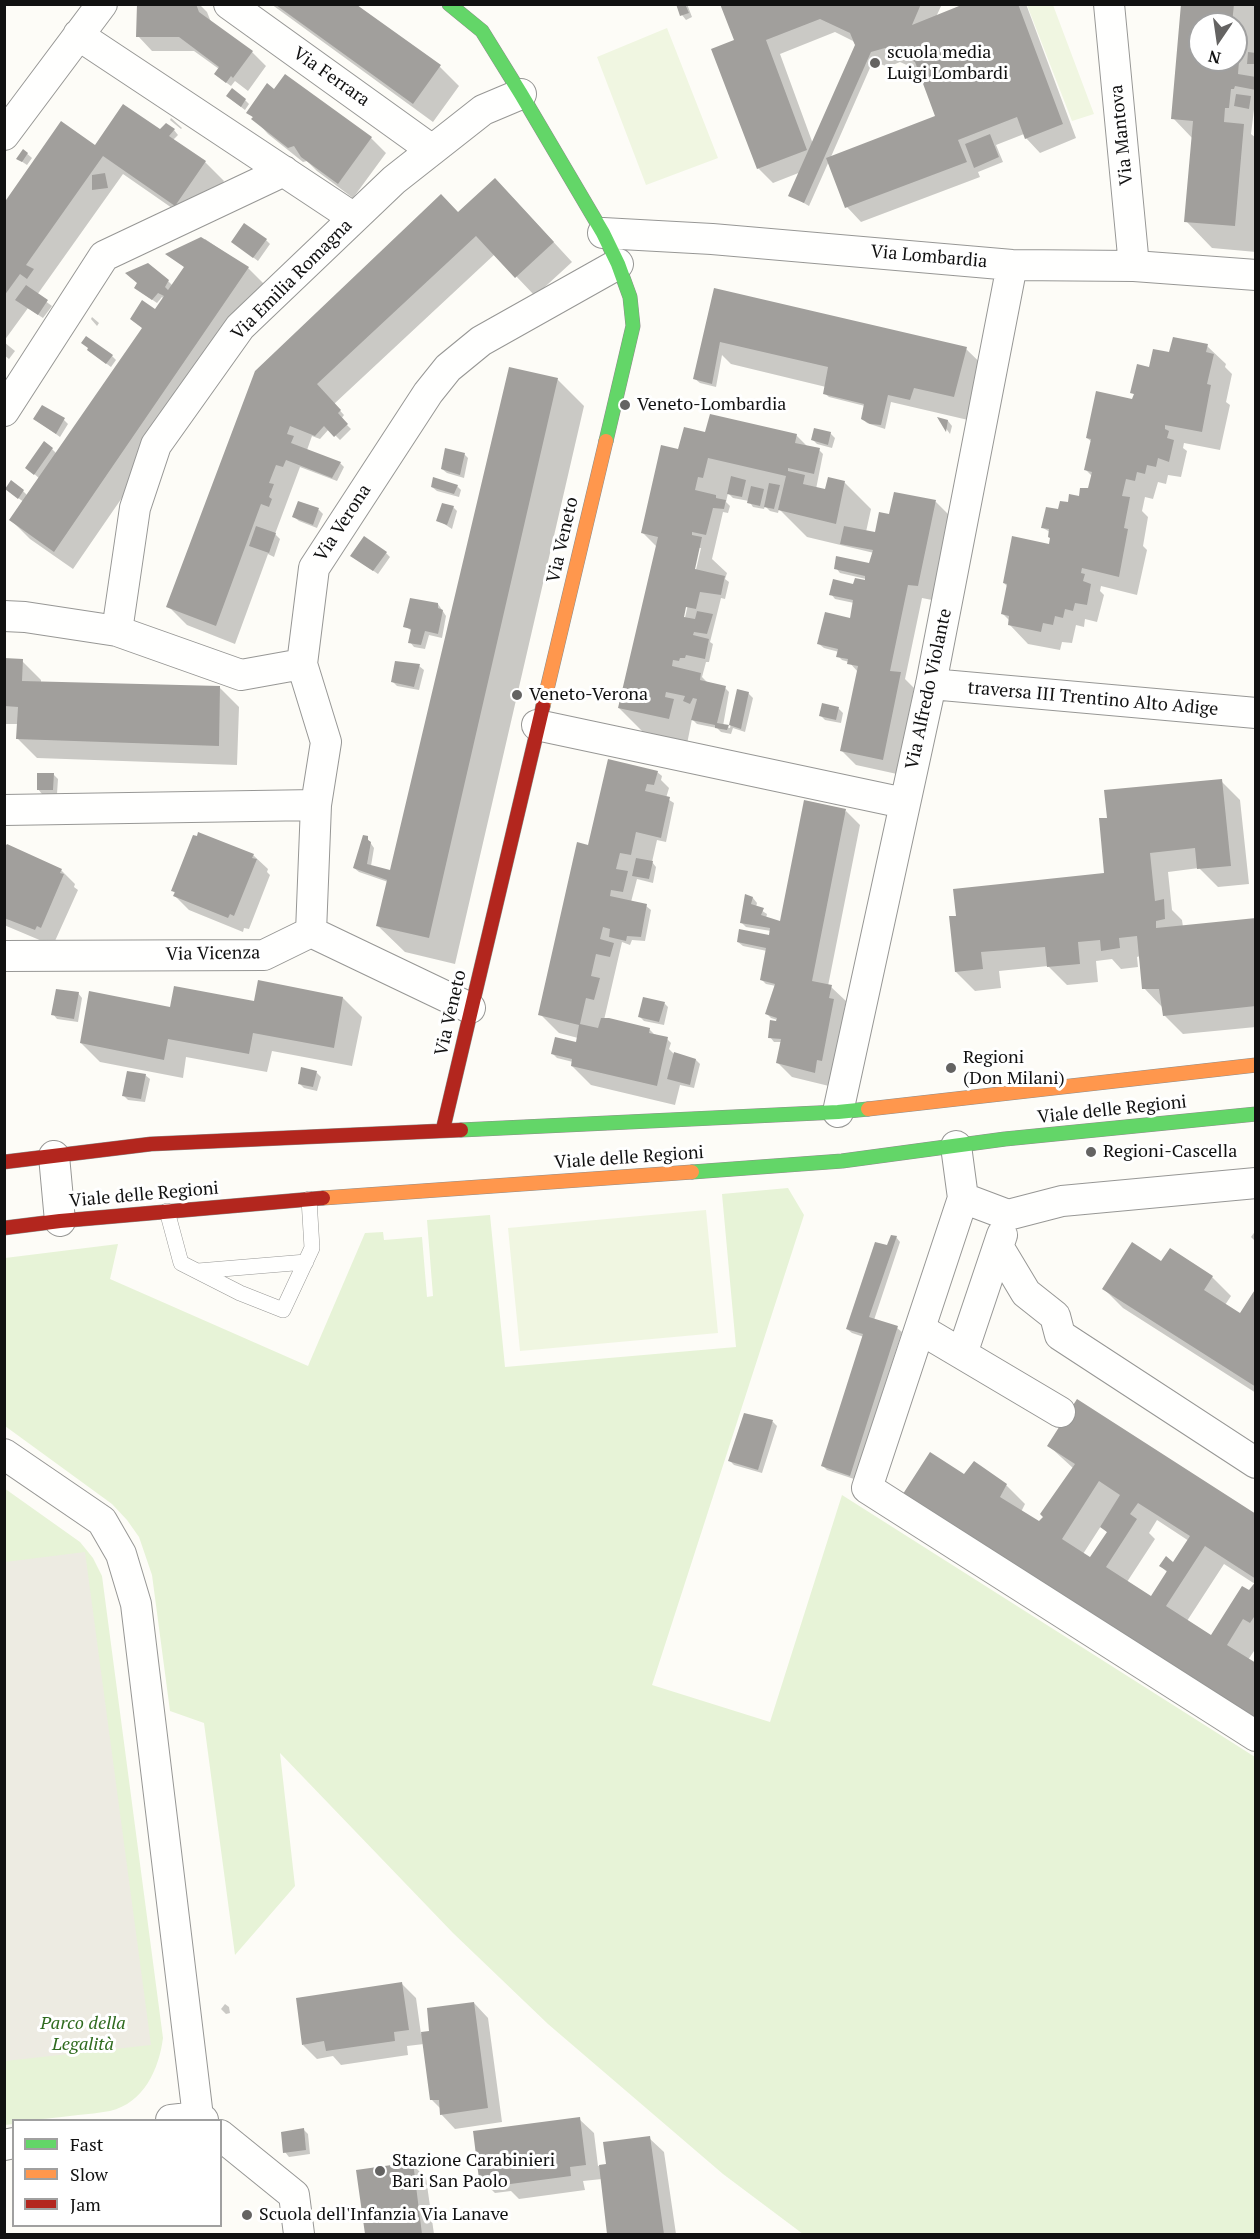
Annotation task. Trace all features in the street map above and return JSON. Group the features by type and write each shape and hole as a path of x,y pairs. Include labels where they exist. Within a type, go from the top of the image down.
{"street":[{"path":"4,135 102,4"},
{"name":"Via Ferrara","path":"229,4 432,150"},
{"name":"Via Veneto","path":"443,1129 633,326 630,297 603,232 482,31 448,4"},
{"name":"Via Mantova","path":"1109,4 1134,266"},
{"path":"78,35 354,218"},
{"name":"Via Emilia Romagna","path":"117,631 135,508 156,445 240,327 394,180 483,110 521,94"},
{"path":"4,411 104,256 284,171"},
{"name":"Via Lombardia","path":"603,232 1012,264 1134,266 1256,274"},
{"name":"Via Verona","path":"311,932 316,805 326,742 302,664 314,568 428,393 448,368 481,341 618,264"},
{"name":"Via Alfredo Violante","path":"839,1117 931,684 1012,264"},
{"path":"4,616 25,616 117,631 241,675 302,664"},
{"name":"traversa III Trentino Alto Adige","path":"931,684 1256,713"},
{"path":"537,725 904,803"},
{"path":"4,810 316,805"},
{"path":"311,932 470,1008"},
{"name":"Via Vicenza","path":"4,956 264,955 311,932"},
{"name":"Viale delle Regioni","path":"4,1162 151,1144 443,1129 839,1117 1256,1065"},
{"name":"Viale delle Regioni","path":"5,1221 60,1221 841,1156 1256,1114"},
{"path":"957,1146 963,1198 867,1488 1256,1736"},
{"path":"54,1156 60,1221"},
{"path":"963,1198 1008,1215 1062,1201 1256,1183"},
{"path":"962,1354 999,1248 1008,1215"},
{"path":"999,1248 1026,1293 1055,1316 1060,1335 1256,1463"},
{"path":"920,1329 1060,1412"},
{"path":"4,1454 102,1521 121,1554 136,1604 198,2119"},
{"path":"222,2141 294,2195 299,2235"}],"lane":[{"path":"167,1211 182,1263 240,1293 283,1310 312,1248 309,1199"},
{"path":"198,1271 306,1262"}],"green space":[{"path":"1027,5 1053,5 1094,114 1072,121"},
{"path":"667,28 718,158 646,185 597,57"},
{"path":"788,1188 804,1215 652,1685 770,1722 842,1495 1255,1757 1255,2234 803,2234 723,2174 548,2024 453,1933 280,1753 295,1886 235,1955 204,1723 170,1711 152,1575 139,1537 112,1504 5,1426 5,1258 118,1244 110,1279 308,1366 365,1233 383,1232 384,1240 422,1237 427,1297 433,1296 427,1220 490,1215 505,1367 736,1347 722,1194"},
{"path":"706,1210 718,1333 520,1351 508,1228"},
{"name":"Parco della Legalità","path":"4,1488 80,1542 93,1558 102,1576 163,2038 158,2061 148,2083 141,2093 122,2107 98,2113 46,2119 12,2119 12,2124 5,2125"}],"shaded area":[{"name":"Parco della Legalità","path":"85,1552 151,2045 5,2061 5,1562"}],"building":[{"path":"137,4 196,4 199,12 253,51 233,78 231,76 226,83 214,74 219,67 179,37 136,37"},
{"path":"676,4 685,4 689,13 680,16"},
{"name":"scuola media Luigi Lombardi","path":"720,4 921,4 912,25 964,4 1018,4 1063,124 1025,139 1017,117 958,140 967,162 845,208 826,158 935,116 915,62 885,48 871,52 804,203 788,196 855,45 850,33 820,19 766,40 807,150 757,169 711,49 734,40"},
{"path":"1181,4 1234,4 1233,12 1188,12 1188,72 1238,72 1238,74 1256,77 1256,90 1235,86 1231,89 1229,108 1225,108 1224,122 1244,124 1235,226 1184,222 1193,121 1171,119"},
{"path":"276,5 357,5 441,65 413,104"},
{"path":"1248,52 1256,53 1256,64 1248,64"},
{"path":"285,74 372,137 338,184 301,157 294,146 288,148 246,113 267,83 274,89"},
{"path":"232,88 246,99 241,107 226,96"},
{"path":"1236,94 1251,96 1249,109 1234,106"},
{"path":"123,104 160,129 166,123 175,129 169,136 206,161 175,206 103,156 26,265 34,269 27,279 20,274 4,296 4,203 61,121 95,145"},
{"path":"990,134 999,157 974,168 965,144"},
{"path":"23,149 28,153 22,162 16,159"},
{"path":"105,173 108,188 92,190 92,175"},
{"path":"495,178 554,242 515,278 476,236 317,384 341,410 338,413 348,424 334,437 324,426 315,436 290,426 287,434 294,436 291,443 341,462 332,478 286,460 283,467 276,465 269,483 274,484 269,497 272,499 269,507 261,504 216,626 166,607 255,371 441,194 458,212"},
{"path":"244,223 267,239 253,258 231,242"},
{"path":"201,237 249,267 54,552 9,520 142,328 130,319 142,300 155,309 164,296 158,293 152,300 134,288 137,283 125,273 148,263 169,280 165,287 168,290 184,267 165,254"},
{"path":"26,285 48,300 38,315 15,300"},
{"path":"714,288 967,347 954,397 914,388 910,400 888,395 881,425 870,424 861,419 864,404 823,394 828,367 720,342 712,384 693,379"},
{"path":"86,336 113,355 106,364 81,343"},
{"path":"1173,337 1208,344 1206,352 1214,354 1207,384 1211,385 1202,432 1165,425 1165,429 1169,431 1167,438 1174,440 1169,462 1158,458 1156,467 1147,465 1145,474 1137,472 1135,481 1126,479 1122,496 1130,497 1124,528 1128,529 1119,577 1082,568 1081,573 1085,574 1083,581 1091,584 1087,605 1075,603 1073,611 1065,609 1063,618 1055,616 1053,625 1043,623 1041,632 1008,625 1009,616 1001,614 1007,584 1003,583 1012,536 1049,544 1049,529 1041,528 1046,507 1058,509 1060,501 1068,502 1069,494 1079,496 1080,488 1088,488 1092,472 1084,470 1091,439 1086,438 1096,391 1132,399 1134,394 1130,393 1137,364 1149,367 1153,349 1169,352"},
{"path":"509,367 558,378 429,938 376,926 387,880 353,868 363,835 368,836 371,842 367,864 390,870"},
{"path":"42,405 65,418 56,434 33,419"},
{"path":"710,414 797,434 795,443 820,448 814,474 788,468 788,471 805,475 803,484 825,489 828,477 845,481 836,524 778,510 786,476 708,458 703,478 698,477 695,490 726,500 724,509 713,508 706,535 692,532 692,535 702,537 695,569 725,576 721,595 700,592 696,609 686,607 684,617 695,619 697,611 713,614 707,634 694,632 693,635 709,639 705,659 686,655 679,661 673,660 672,666 701,673 700,680 726,686 717,723 729,725 727,730 691,720 697,699 693,698 690,704 683,701 685,696 666,692 665,697 674,699 669,719 618,708 658,537 641,533 661,445 678,449 684,427 705,432"},
{"path":"937,417 948,420 946,432"},
{"path":"814,428 831,432 828,445 811,440"},
{"path":"44,441 53,448 34,475 25,468"},
{"path":"445,448 465,453 460,475 441,469"},
{"path":"731,476 746,480 742,497 727,494"},
{"path":"433,477 458,485 454,494 431,487"},
{"path":"11,480 24,490 18,499 5,489"},
{"path":"769,483 780,485 774,509 764,507"},
{"path":"751,486 764,489 760,506 747,503"},
{"path":"894,492 936,500 918,586 908,585 890,671 901,672 883,760 840,751 858,666 847,664 848,659 836,657 838,649 817,644 825,612 850,618 853,600 829,595 833,579 853,584 855,578 865,580 865,576 834,569 836,556 869,563 873,550 840,544 844,526 875,532 879,512 889,514"},
{"path":"298,501 319,508 313,525 292,517"},
{"path":"442,503 454,506 447,525 436,521"},
{"path":"256,526 276,533 269,553 249,546"},
{"path":"364,536 387,552 373,571 350,556"},
{"path":"410,598 438,603 438,608 443,610 438,634 425,631 421,645 408,643 411,629 403,627"},
{"path":"4,658 23,659 22,681 220,686 219,746 16,739 18,707 4,706"},
{"path":"395,661 420,664 414,687 391,682"},
{"path":"737,689 749,692 741,729 729,725"},
{"path":"822,703 839,707 836,720 819,716"},
{"path":"608,759 658,771 654,785 647,784 645,791 670,797 661,838 636,832 631,855 620,853 616,869 628,871 623,892 611,890 610,896 647,904 641,937 627,936 626,941 609,937 610,929 603,927 600,939 614,943 610,957 596,954 591,976 600,978 594,1000 586,998 580,1024 598,1028 601,1018 609,1018 650,1028 649,1033 668,1037 657,1086 571,1066 572,1059 551,1054 555,1037 576,1042 579,1025 538,1015 577,842 588,845"},
{"path":"37,773 54,773 53,790 37,790"},
{"path":"1222,779 1231,866 1197,869 1195,848 1150,853 1155,901 1164,899 1165,919 1156,921 1156,928 1256,918 1256,1006 1163,1016 1159,989 1142,989 1137,936 1119,938 1120,948 1101,951 1100,940 1078,942 1080,964 1047,967 1045,947 981,952 983,969 955,972 949,916 956,916 953,889 1104,873 1099,818 1107,818 1104,790"},
{"path":"804,800 846,809 812,981 832,985 829,998 834,999 822,1061 817,1060 815,1073 776,1063 781,1039 768,1038 770,1020 776,1021 777,1018 765,1014 775,984 760,980 766,948 737,942 739,929 769,935 770,928 740,923 745,894 753,897 751,904 764,908 761,915 780,921"},
{"path":"198,832 254,854 252,858 257,859 234,916 230,914 228,918 173,896 175,892 171,891 193,835 197,836"},
{"path":"7,844 62,869 60,873 64,874 41,928 37,926 35,930 4,918 4,848"},
{"path":"636,858 653,861 649,879 632,876"},
{"path":"258,980 343,997 334,1048 253,1033 249,1054 168,1039 164,1060 80,1043 89,991 170,1007 174,986 254,1001"},
{"path":"56,989 79,992 74,1019 51,1015"},
{"path":"643,997 665,1002 659,1022 638,1017"},
{"path":"674,1052 696,1059 690,1085 667,1079"},
{"path":"301,1067 317,1071 313,1087 298,1084"},
{"path":"127,1071 146,1074 141,1099 122,1096"},
{"path":"891,1235 897,1236 869,1317 898,1326 850,1476 821,1466 863,1334 846,1329 875,1242 887,1245"},
{"path":"1132,1242 1161,1261 1170,1248 1213,1276 1204,1290 1240,1313 1256,1288 1256,1387 1102,1289"},
{"path":"1077,1399 1256,1514 1256,1579 1205,1546 1166,1606 1211,1635 1242,1586 1249,1590 1256,1581 1256,1614 1250,1623 1243,1619 1227,1645 1256,1663 1256,1727 901,1497 930,1452 964,1474 974,1461 1007,1484 1000,1497 1039,1521 1043,1517 1040,1514 1075,1464 1047,1446","holes":["1099,1481 1120,1495 1100,1527 1107,1532 1090,1557 1062,1539","1138,1503 1190,1536 1173,1562 1166,1556 1159,1566 1167,1571 1151,1596 1106,1567 1137,1519 1130,1514"]},
{"path":"744,1413 773,1420 758,1470 728,1461"},
{"path":"402,1982 409,2030 394,2032 395,2041 326,2051 324,2041 302,2045 296,1998"},
{"path":"474,2002 488,2108 440,2115 439,2100 430,2100 421,2032 429,2031 427,2008"},
{"path":"580,2117 586,2165 570,2167 571,2176 503,2185 502,2177 479,2179 473,2131"},
{"path":"304,2128 306,2150 283,2153 281,2132"},
{"path":"650,2136 664,2234 607,2234 599,2165 606,2164 603,2142"},
{"path":"413,2162 422,2234 365,2234 356,2170"}],"traffic: fast":[{"path":"449,4 482,31 521,94 603,233 630,297 633,326 606,441"},
{"path":"461,1130 868,1109"},
{"path":"692,1172 842,1161 1005,1139 1256,1114"}],"traffic: slow":[{"path":"543,706 606,441"},
{"path":"868,1109 1256,1065"},
{"path":"323,1198 692,1172"}],"traffic: jam":[{"path":"443,1129 543,706"},
{"path":"4,1162 151,1144 461,1130"},
{"path":"4,1228 323,1198"}],"place":[{"name":"scuola media Luigi Lombardi","path":"875,63"},
{"name":"Veneto-Lombardia","path":"625,405"},
{"name":"Veneto-Verona","path":"517,695"},
{"name":"Regioni (Don Milani)","path":"951,1068"},
{"name":"Regioni-Cascella","path":"1091,1152"},
{"name":"Stazione Carabinieri Bari San Paolo","path":"380,2171"},
{"name":"Scuola dell'Infanzia Via Lanave","path":"247,2215"}]}
